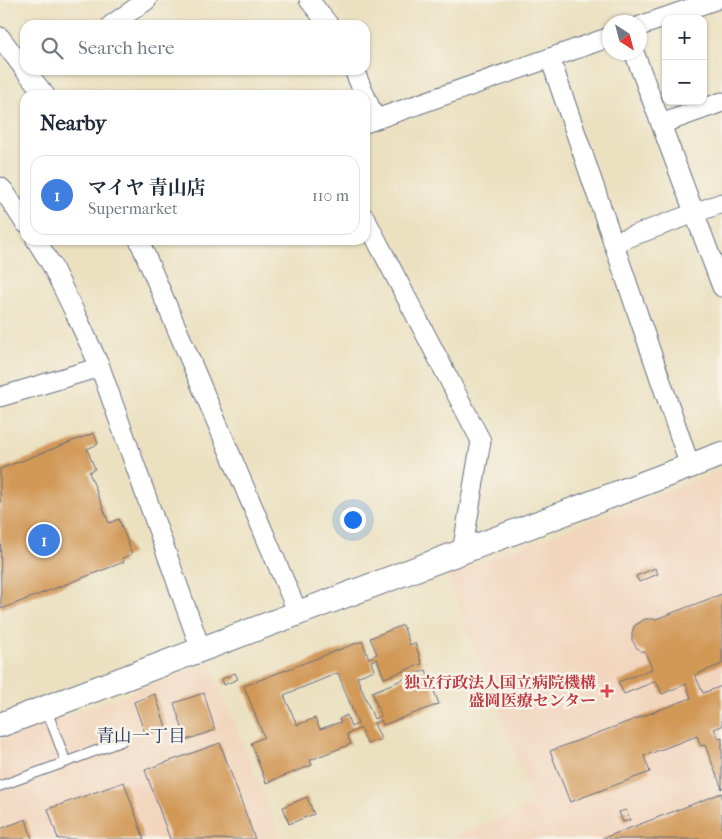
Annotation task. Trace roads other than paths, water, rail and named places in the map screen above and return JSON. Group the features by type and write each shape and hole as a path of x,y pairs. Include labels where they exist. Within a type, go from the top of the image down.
{"street":[{"path":"118,20 147,0"},
{"path":"309,0 325,20"},
{"path":"647,22 676,6 715,0"},
{"path":"0,38 20,59"},
{"path":"370,121 602,40"},
{"path":"550,58 690,466"},
{"path":"637,60 722,287"},
{"path":"34,75 43,90"},
{"path":"356,75 360,90"},
{"path":"661,124 722,102"},
{"path":"0,187 20,215"},
{"path":"614,243 722,203"},
{"path":"370,228 482,441 462,552"},
{"path":"39,245 55,273 100,367 201,650"},
{"path":"141,245 298,613"},
{"path":"0,397 100,367"},
{"path":"0,726 722,454"}],"lane":[{"path":"46,708 66,762"},
{"path":"0,786 122,741"}],"place":[{"name":"マイヤ 青山店","path":"44,540"},
{"name":"独立行政法人国立病院機構 盛岡医療センター","path":"607,691"}],"district":[{"name":"青山一丁目","path":"141,736"}]}
